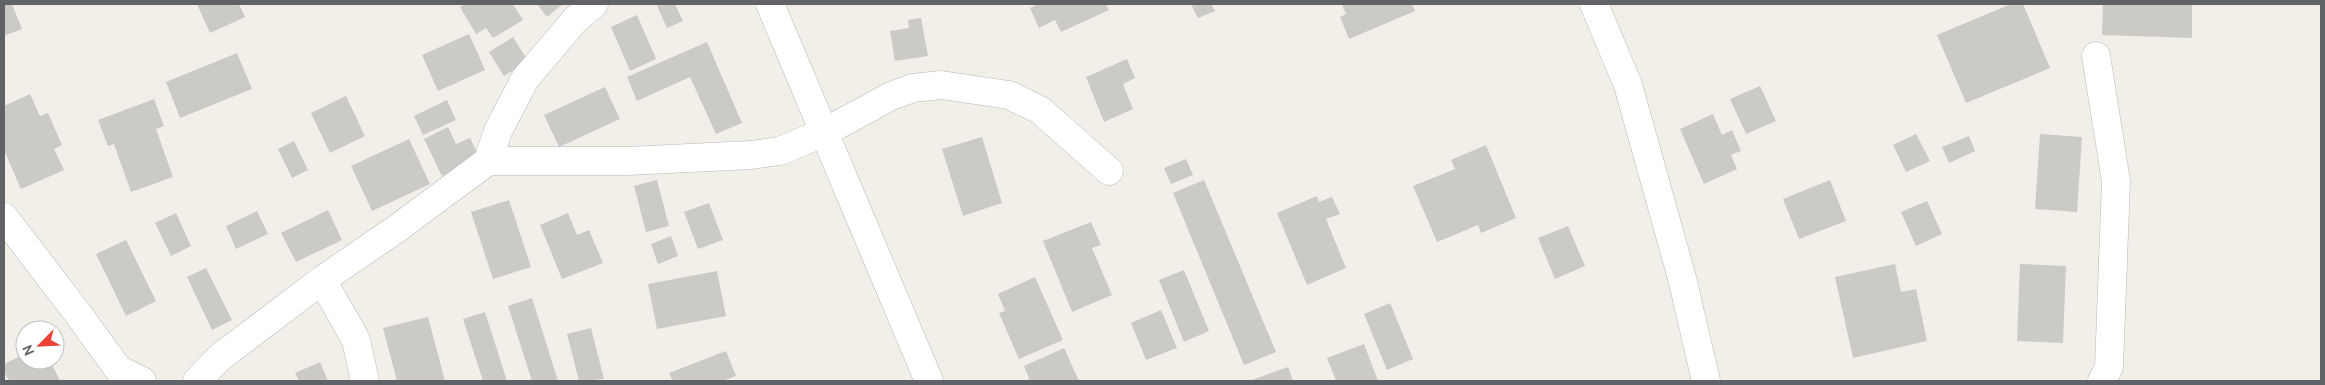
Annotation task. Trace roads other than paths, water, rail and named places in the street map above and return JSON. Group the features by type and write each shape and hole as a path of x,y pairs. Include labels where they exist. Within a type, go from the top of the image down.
{"street":[{"path":"197,381 218,358 322,280 395,230 488,161 498,131 525,80 575,20 594,4"},
{"path":"770,4 928,381"},
{"path":"1594,4 1628,84 1682,278 1706,381"},
{"path":"2096,56 2116,181 2109,367 2102,381"},
{"path":"488,161 628,161 751,155 780,151 825,132 891,96 914,88 941,85 1009,95 1040,110 1110,171"},
{"path":"4,217 118,369 142,381"},
{"path":"322,280 356,340 365,381"}]}
